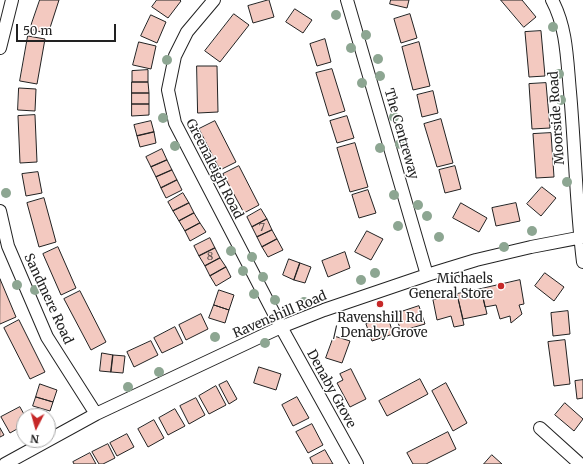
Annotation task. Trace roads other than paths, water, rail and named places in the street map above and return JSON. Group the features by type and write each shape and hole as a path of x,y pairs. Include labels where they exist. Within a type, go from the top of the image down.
{"street":[{"path":"0,48 12,0"},
{"name":"Greenaleigh Road","path":"214,0 187,32 175,56 168,90 175,123 281,327"},
{"name":"The Centreway","path":"348,0 427,275"},
{"name":"Moorside Road","path":"552,0 565,38 583,262"},
{"name":"Sandmere Road","path":"0,211 8,246 47,337 96,414"},
{"name":"Ravenshill Road","path":"5,464 96,414 281,327 324,310 427,275 490,257 582,237"},
{"name":"Denaby Grove","path":"281,327 357,464"},
{"path":"540,428 580,464"}],"place":[{"name":"Michaels General Store","path":"501,286"},
{"name":"Ravenshill Rd / Denaby Grove","path":"380,304"}]}
